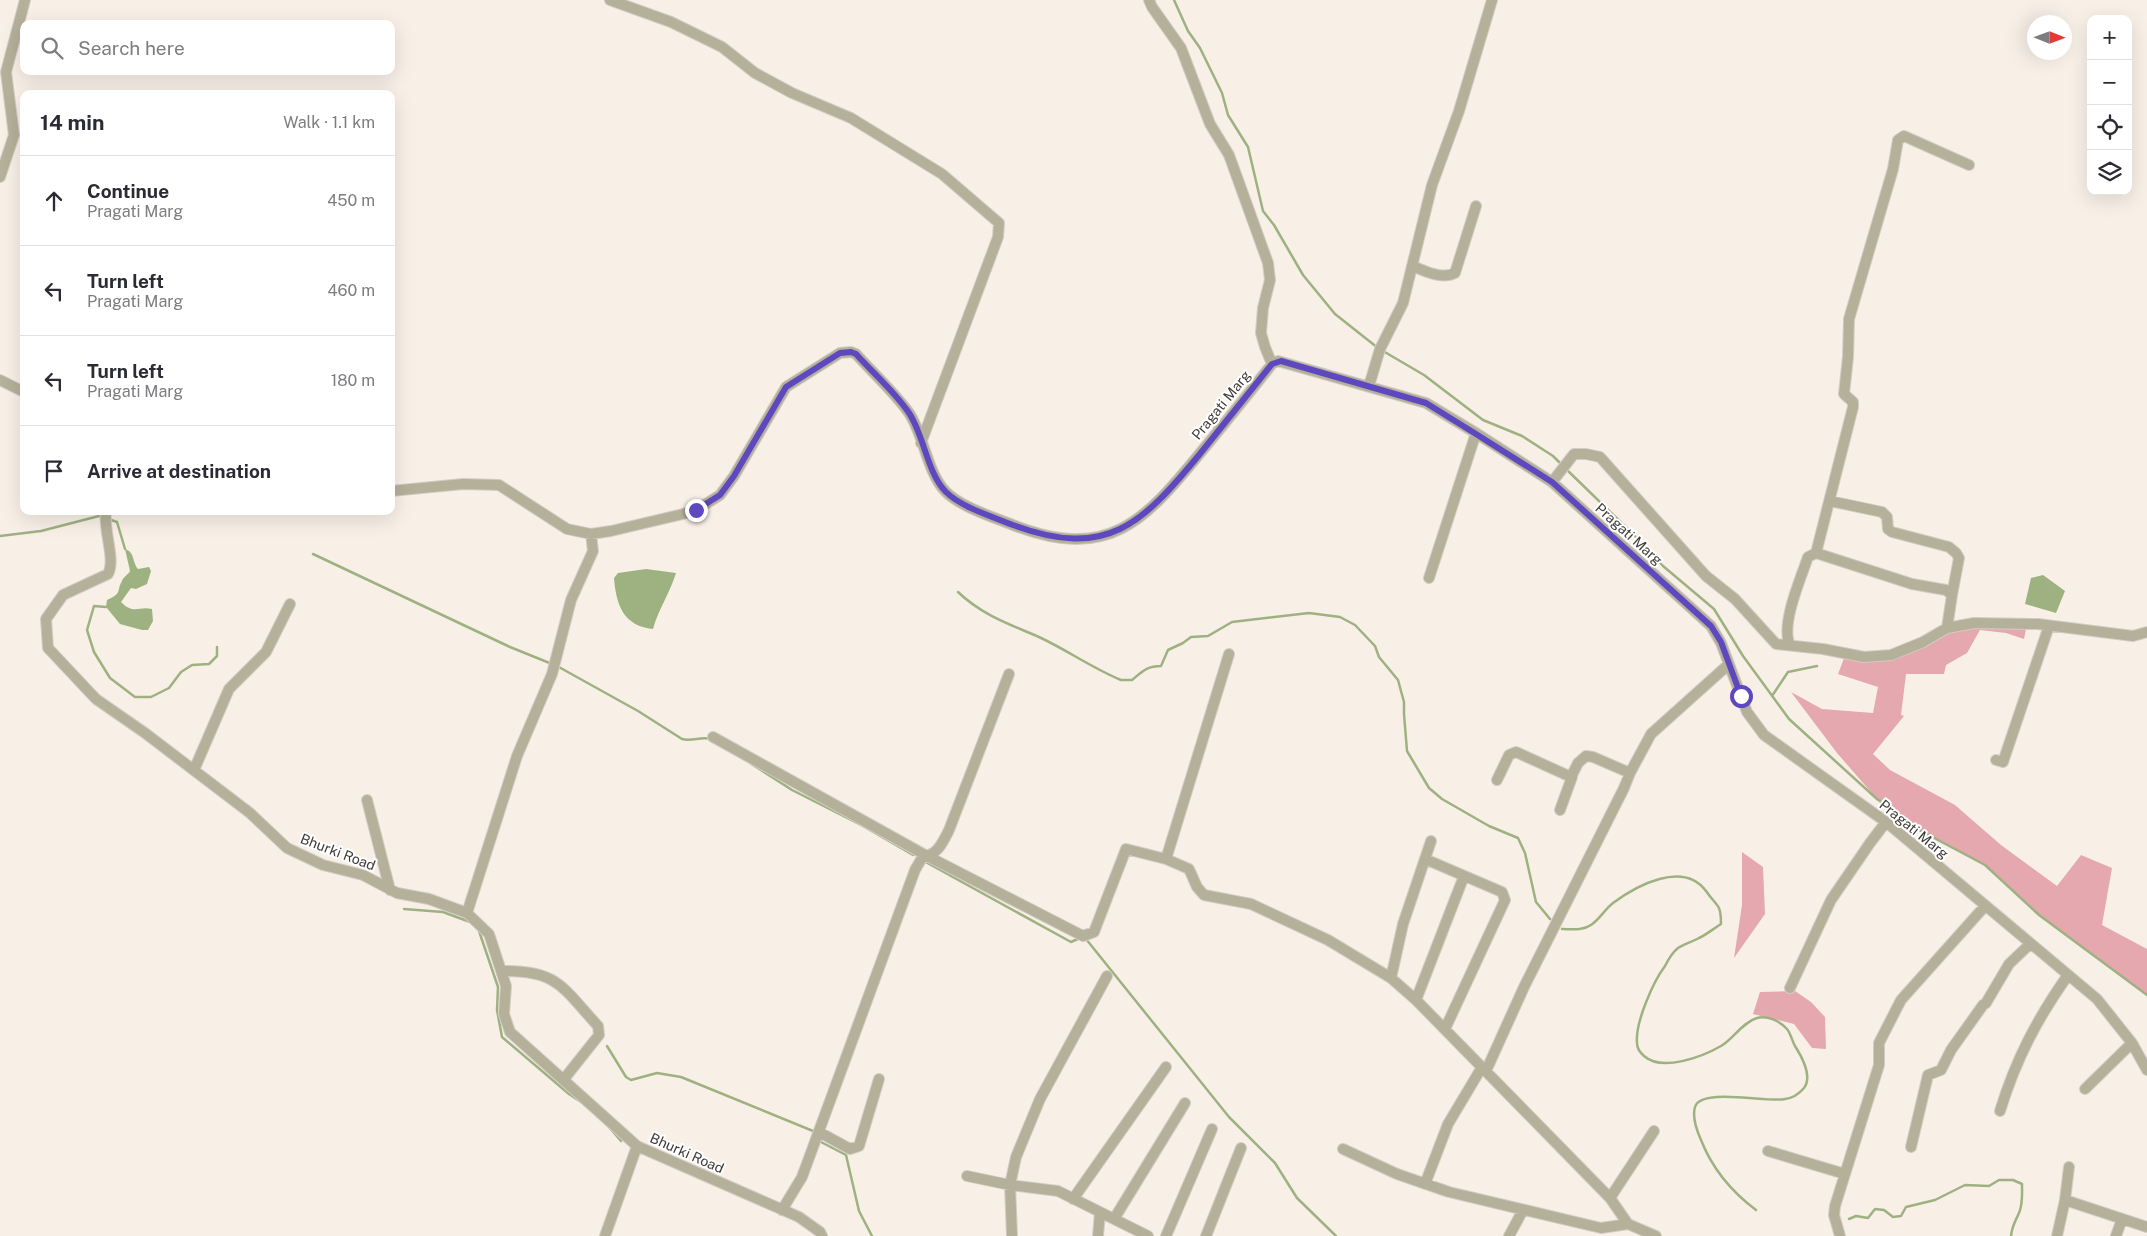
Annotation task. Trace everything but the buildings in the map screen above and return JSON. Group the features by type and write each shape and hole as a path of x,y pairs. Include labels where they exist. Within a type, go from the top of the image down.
{"street":[{"path":"0,177 14,135 6,72 25,0"},
{"path":"610,0 671,22 722,47 755,73 792,94 851,118 942,174 999,222 998,237 921,442"},
{"path":"1149,0 1181,48 1210,124 1229,155 1268,263 1270,280 1263,308 1261,333 1264,347 1272,364"},
{"path":"1369,386 1380,349 1403,303 1432,185 1459,111 1492,0"},
{"path":"1816,553 1853,407 1853,402 1844,394 1848,357 1849,319 1893,169 1898,140 1904,136 1969,165"},
{"path":"1412,266 1439,276 1448,276 1455,273 1476,206"},
{"name":"Pragati Marg","path":"395,491 463,484 499,485 567,529 591,534 612,531 683,514 696,510 720,495 734,476 786,387 840,353 851,352 863,362 909,413 944,490 950,496 981,512 1030,531 1059,537 1099,537 1123,529 1141,518 1170,490 1272,364 1281,361 1426,403 1552,482 1711,626 1721,642 1747,712 1764,735 1886,822 2097,999 2132,1042 2147,1070"},
{"path":"0,380 20,390"},
{"path":"1429,578 1476,434"},
{"path":"1552,482 1574,454 1600,457 1706,576 1735,599 1776,644 1864,656 1891,655 1923,642 1947,628 1990,623 2049,626 2133,636 2147,632"},
{"path":"1830,501 1882,512 1887,517 1888,529 1892,532 1949,547 1956,553 1959,558 1947,628"},
{"name":"Bhurki Road","path":"105,515 112,567 108,574 102,578 63,595 46,619 48,648 96,699 250,813 287,848 323,864 364,874 397,893 428,899 467,912 489,934 506,990 504,1014 510,1032 637,1146 800,1217 820,1232 822,1236"},
{"path":"467,912 517,756 552,674 571,600 593,551 591,534"},
{"path":"1790,645 1787,622 1808,557 1816,553 1912,584 1946,590 1952,595"},
{"path":"194,770 229,689 266,652 290,604"},
{"path":"1996,760 2003,762 2049,626"},
{"path":"1166,859 1230,654"},
{"path":"1425,1184 1448,1124 1484,1069 1651,734 1729,664"},
{"path":"782,1210 802,1177 915,870 923,856 927,856 940,848 949,830 1009,674"},
{"path":"713,737 927,856 1083,936 1094,932 1126,850 1166,859 1188,869 1204,896 1251,904 1328,940 1391,978 1416,1000 1610,1198 1628,1224"},
{"path":"1498,780 1509,755 1516,752 1572,777"},
{"path":"1560,810 1578,763 1586,756 1630,773"},
{"path":"367,800 390,890"},
{"path":"1790,988 1831,900 1886,822"},
{"path":"1391,978 1403,924 1431,841"},
{"path":"1424,859 1502,892 1505,900 1445,1029"},
{"path":"1416,1000 1464,876"},
{"path":"1840,1236 1834,1215 1880,1061 1879,1042 1900,1000 1985,906"},
{"path":"1911,1147 1928,1075 1941,1070 1951,1050 1982,1005 1986,1003 2010,964 2030,944"},
{"path":"501,971 537,973 557,982 598,1026 599,1035 564,1079"},
{"path":"1012,1236 1010,1186 1016,1157 1040,1099 1107,976"},
{"path":"2000,1111 2012,1074 2027,1040 2046,1006 2068,976"},
{"path":"2085,1089 2132,1042"},
{"path":"1073,1199 1166,1067"},
{"path":"819,1132 850,1149 858,1146 879,1079"},
{"path":"1114,1219 1185,1103"},
{"path":"1166,1236 1212,1129"},
{"path":"1610,1198 1654,1131"},
{"path":"606,1236 637,1146"},
{"path":"1206,1236 1241,1148"},
{"path":"1343,1149 1388,1170 1449,1192 1601,1228 1628,1224 1656,1236"},
{"path":"1768,1151 1845,1174"},
{"path":"2056,1236 2065,1200 2068,1167"},
{"path":"967,1176 1010,1186 1058,1191 1148,1236"},
{"path":"2065,1200 2122,1219 2145,1230"},
{"path":"1509,1236 1523,1210"},
{"path":"1098,1236 1100,1212"},
{"path":"2116,1236 2122,1219"}],"shaded area":[{"path":"125,549 132,555 138,569 149,567 151,571 147,584 136,589 131,588 121,602 133,609 152,609 153,621 148,630 120,624 106,607 107,600 117,594 120,584 130,571"},
{"path":"646,569 676,573 653,629 643,627 628,618 619,605 615,588 614,578 618,573"},
{"path":"2043,575 2065,591 2056,613 2025,604 2031,578"},
{"path":"1947,628 2026,629 2024,639 2006,633 1980,630 1967,653 1946,665 1944,674 1906,674 1901,715 1904,716 1873,754 1890,770 1955,805 2001,845 2057,886 2081,855 2112,868 2102,925 2147,949 2147,995 2039,915 1985,865 1921,831 1877,799 1837,753 1791,692 1822,709 1873,713 1878,687 1838,674 1846,653 1891,655"},
{"path":"1742,852 1763,867 1765,914 1734,958 1742,905"},
{"path":"1795,991 1811,1002 1825,1017 1826,1049 1812,1048 1794,1024 1753,1014 1760,992"}],"waterway":[{"path":"1174,0 1188,31 1200,48 1222,93 1228,115 1248,147 1263,211 1274,225 1303,275 1335,314 1378,348"},
{"path":"1383,351 1424,375 1483,420 1522,436 1553,456 1562,465"},
{"path":"1566,469 1663,566 1714,609 1743,656 1789,719 1877,799 1921,831 1985,865 2039,915 2147,995"},
{"path":"0,536 41,531 99,516 102,517"},
{"path":"108,519 117,522 125,549"},
{"path":"313,554 510,647 552,664"},
{"path":"958,592 986,613 1039,637 1121,680 1132,680 1148,668 1161,666 1168,650 1191,637 1208,636 1232,622 1309,613 1340,617 1355,625 1375,646 1379,657 1398,680 1404,702 1407,751 1429,788 1442,799 1489,826 1518,838 1525,853 1536,902 1550,919"},
{"path":"106,607 94,606 87,630 94,652 110,678 135,697 151,697 169,688 181,672 192,665 209,664 217,656 217,647"},
{"path":"557,666 638,711 682,739 711,739"},
{"path":"1772,696 1788,672 1817,666"},
{"path":"750,763 792,790 863,826 913,855"},
{"path":"922,860 1071,942 1080,938"},
{"path":"1562,929 1588,927 1607,908 1623,896 1646,884 1673,877 1685,877 1696,882 1718,906 1721,924 1702,937 1678,948 1660,973 1650,992 1642,1014 1637,1035 1637,1045 1641,1053 1652,1061 1671,1063 1693,1058 1721,1046 1747,1023 1757,1018 1773,1019 1781,1023 1790,1033 1807,1072 1806,1083 1800,1092 1791,1098 1777,1100 1736,1097 1709,1098 1700,1101 1694,1111 1698,1132 1717,1170 1731,1187 1756,1210"},
{"path":"404,909 443,912 470,922"},
{"path":"479,931 498,987 497,1010 502,1037 581,1102"},
{"path":"1086,939 1229,1117 1275,1163 1297,1198 1336,1236"},
{"path":"607,1046 626,1077 631,1080 657,1073 681,1077 813,1131"},
{"path":"609,1127 621,1141"},
{"path":"819,1141 846,1155 859,1211 872,1236"},
{"path":"1849,1219 1856,1216 1868,1218 1875,1209 1884,1210 1893,1217 1901,1216 1906,1207 1935,1200 1965,1185 1989,1186 1999,1180 2013,1180 2022,1184 2022,1199 2011,1236"}],"route":[{"path":"696,510 720,495 734,476 786,387 840,353 851,352 856,354 909,413 918,430 932,467 944,490 950,496 981,512 1030,531 1059,537 1099,537 1123,529 1141,518 1170,490 1272,364 1281,361 1426,403 1552,482 1711,626 1721,642 1741,696"}]}
